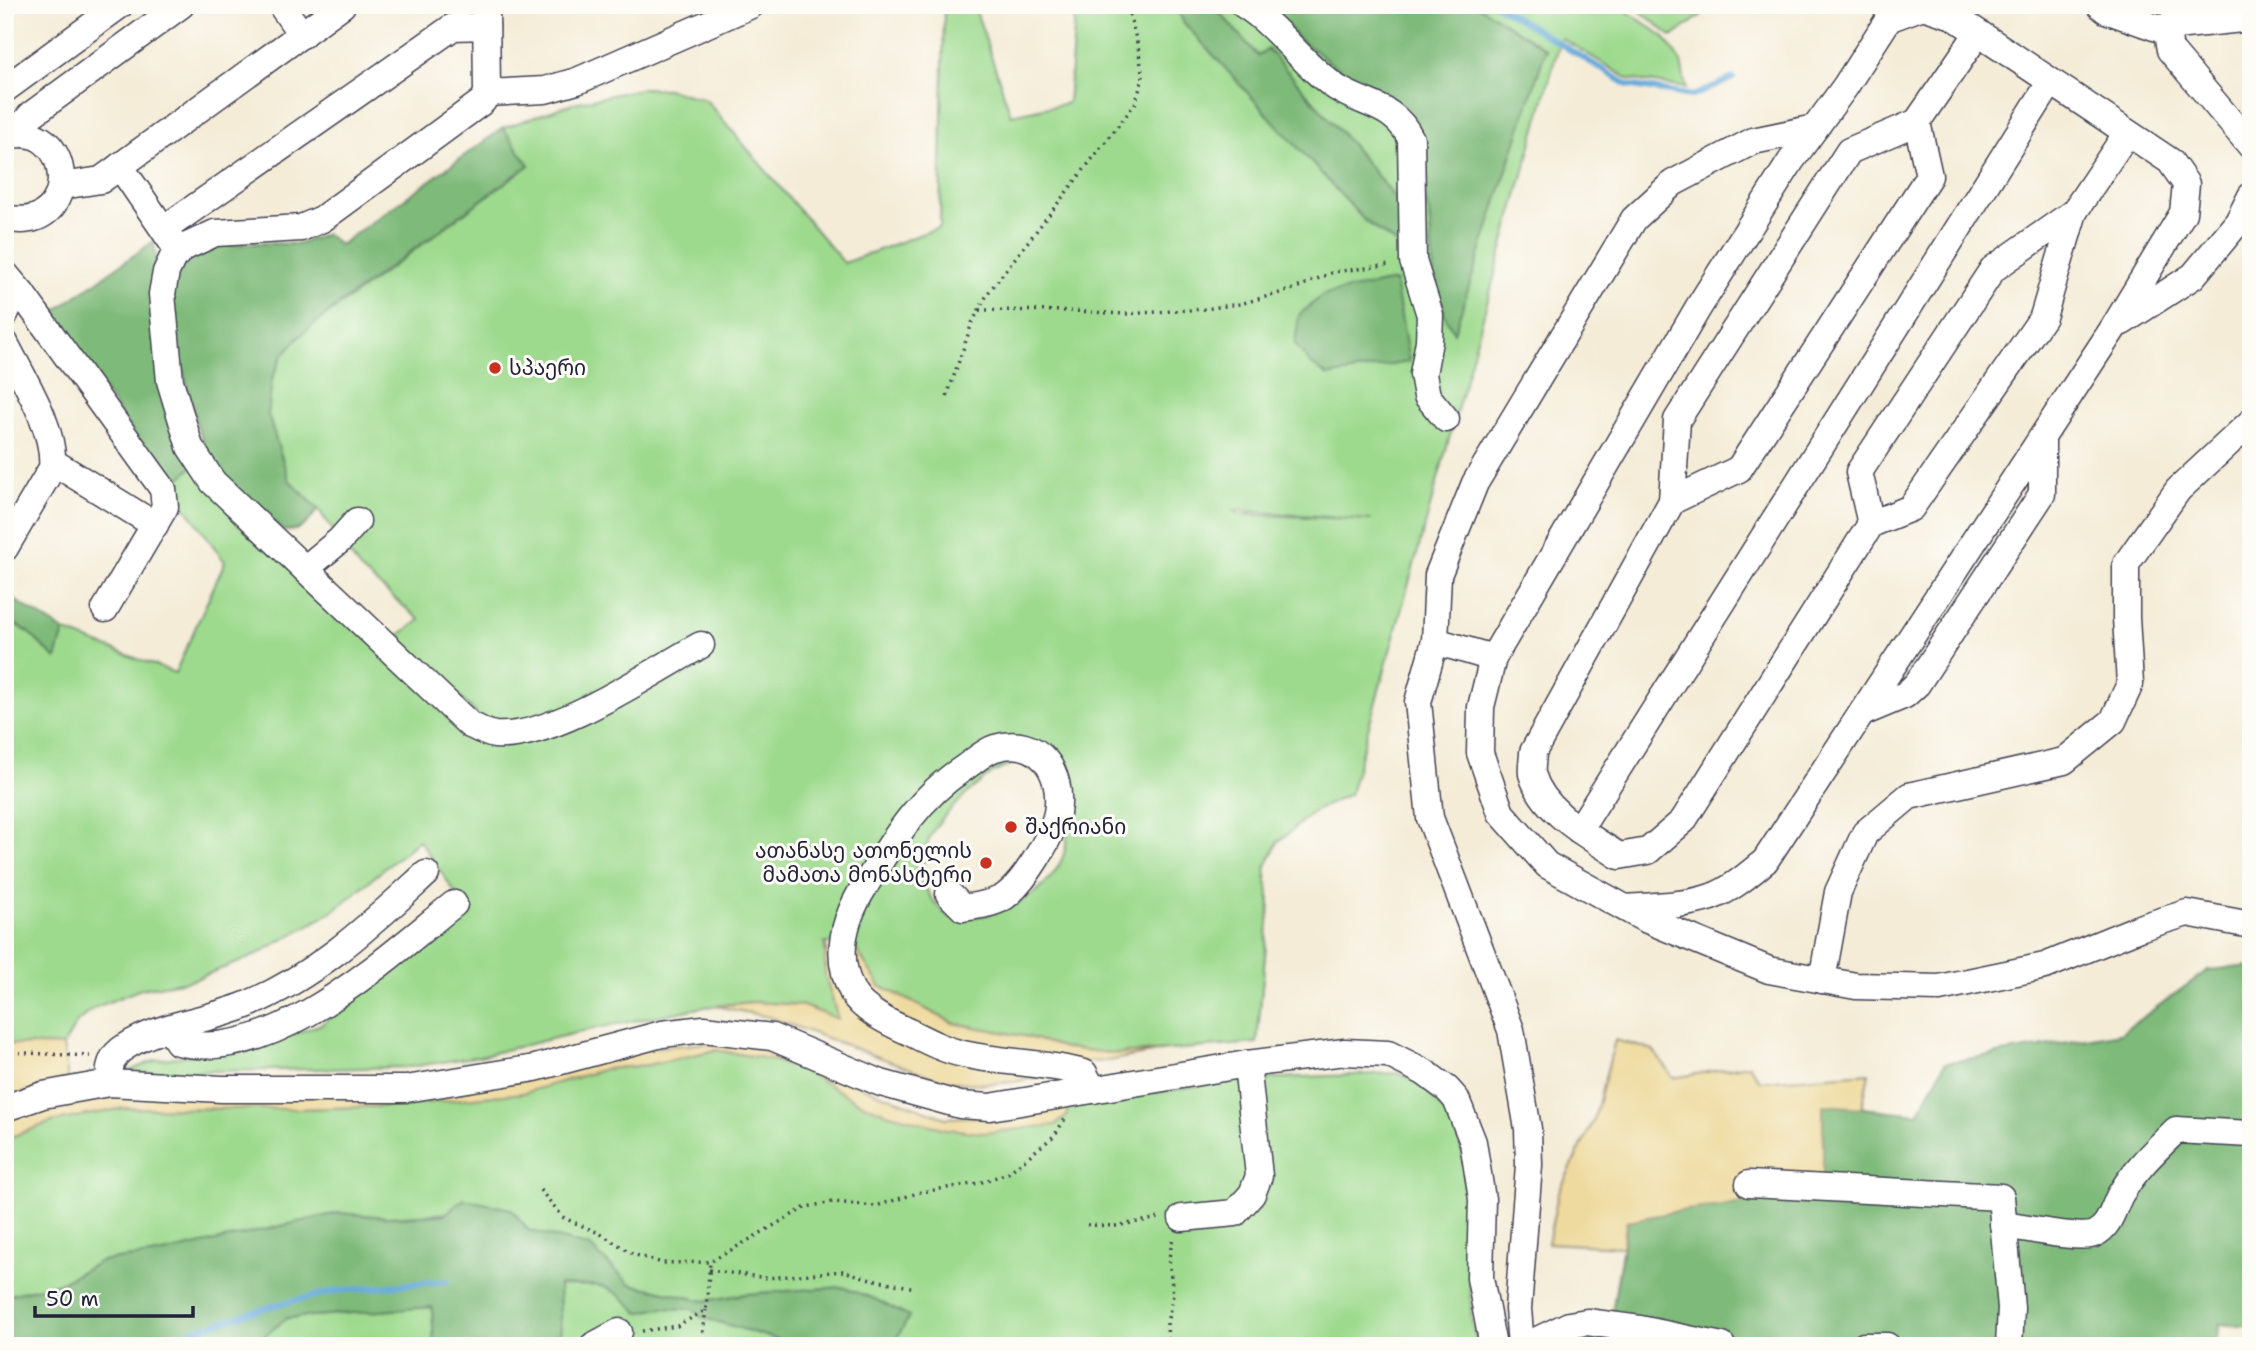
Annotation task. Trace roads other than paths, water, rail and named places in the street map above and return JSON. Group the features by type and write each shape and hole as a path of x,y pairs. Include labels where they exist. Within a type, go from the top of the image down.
{"street":[{"path":"5,89 120,5"},
{"path":"11,129 25,122 181,5"},
{"path":"281,5 302,35"},
{"path":"62,186 101,180 342,5"},
{"path":"487,93 545,90 577,81 751,5"},
{"path":"1244,5 1338,88 1381,107 1404,125 1411,139 1413,261 1430,315 1423,374 1427,396 1446,419"},
{"path":"2100,5 2106,10 2157,28 2251,18"},
{"path":"1625,908 1662,906 1712,897 1741,881 1765,861 2115,327 2183,213 2186,184 2170,161 1953,16 1923,6 1893,12 1791,161 1698,308 1493,658 1481,707 1480,753 1501,813 1547,865 1625,908 1645,919 1769,970 1856,986 1939,988 2045,966 2139,928 2187,913 2251,925"},
{"path":"164,229 453,27 486,16 487,93 483,101 322,219 301,228 215,233 173,257 166,272 162,294 170,381 190,447 213,482 470,725 494,735 523,733 565,721 701,645"},
{"path":"2166,27 2170,50 2251,146"},
{"path":"1978,33 1917,122 1849,151 1677,420 1672,501 1533,752 1531,771 1542,796 1579,830 1619,856 1648,851 1682,821 1871,523 1911,508 2043,317 2074,212 2127,133"},
{"path":"1579,830 2050,83"},
{"path":"1672,501 1739,469 1922,188 1929,176 1917,122"},
{"path":"1722,1346 1640,1329 1587,1322 1569,1325 1523,1346 1518,1309 1529,1165 1528,1129 1511,1030 1430,818 1418,702 1434,641 1438,575 1475,483 1634,219 1673,183 1753,141 1815,128"},
{"path":"5,218 35,218 47,211 62,186 62,172 54,152 37,138 11,129"},
{"path":"120,166 179,252"},
{"path":"2115,327 2193,276 2238,222 2251,196"},
{"path":"1871,523 1859,472 1993,270 2074,212"},
{"path":"5,274 23,294 163,489 165,507 105,609"},
{"path":"5,314 10,303 23,294"},
{"path":"5,343 50,436 54,453 52,468 5,548"},
{"path":"1822,980 1838,892 1865,832 1909,796 2064,761 2113,721 2130,684 2126,564 2178,490 2251,422"},
{"path":"53,462 155,525"},
{"path":"305,569 357,522"},
{"path":"1434,641 1493,658"},
{"path":"949,894 963,908 1002,899 1021,882 1044,845 1057,814 1057,782 1045,757 1024,745 994,748 950,777 921,802 850,909 841,956 854,995 879,1017 936,1045 963,1054 1066,1068 1084,1073 1081,1092"},
{"path":"109,1076 114,1055 125,1046 246,1005 304,975 350,944 426,874"},
{"path":"169,1029 178,1042 191,1046 254,1038 336,998 454,904"},
{"path":"5,1108 109,1076 222,1089 406,1089 535,1068 662,1034 704,1030 772,1037 881,1083 960,1105 990,1107 1247,1064 1345,1052 1388,1054 1424,1072 1447,1089 1456,1099 1473,1142 1482,1199 1480,1278 1493,1346"},
{"path":"1182,1218 1235,1213 1252,1194 1259,1176 1247,1064"},
{"path":"2003,1225 2093,1235 2107,1223 2134,1172 2176,1130 2251,1134"},
{"path":"1749,1184 2001,1197 2011,1308 2009,1346"},
{"path":"593,1346 619,1332"},
{"path":"1864,1346 1887,1346"}],"waterway":[{"path":"1496,5 1628,85 1693,96 1733,78"},
{"path":"48,1346 179,1335 272,1306 336,1291 447,1281"}],"place":[{"name":"სპაერი","path":"495,368"},
{"name":"შაქრიანი","path":"1011,827"},
{"name":"ათანასე ათონელის მამათა მონასტერი","path":"986,863"}]}
